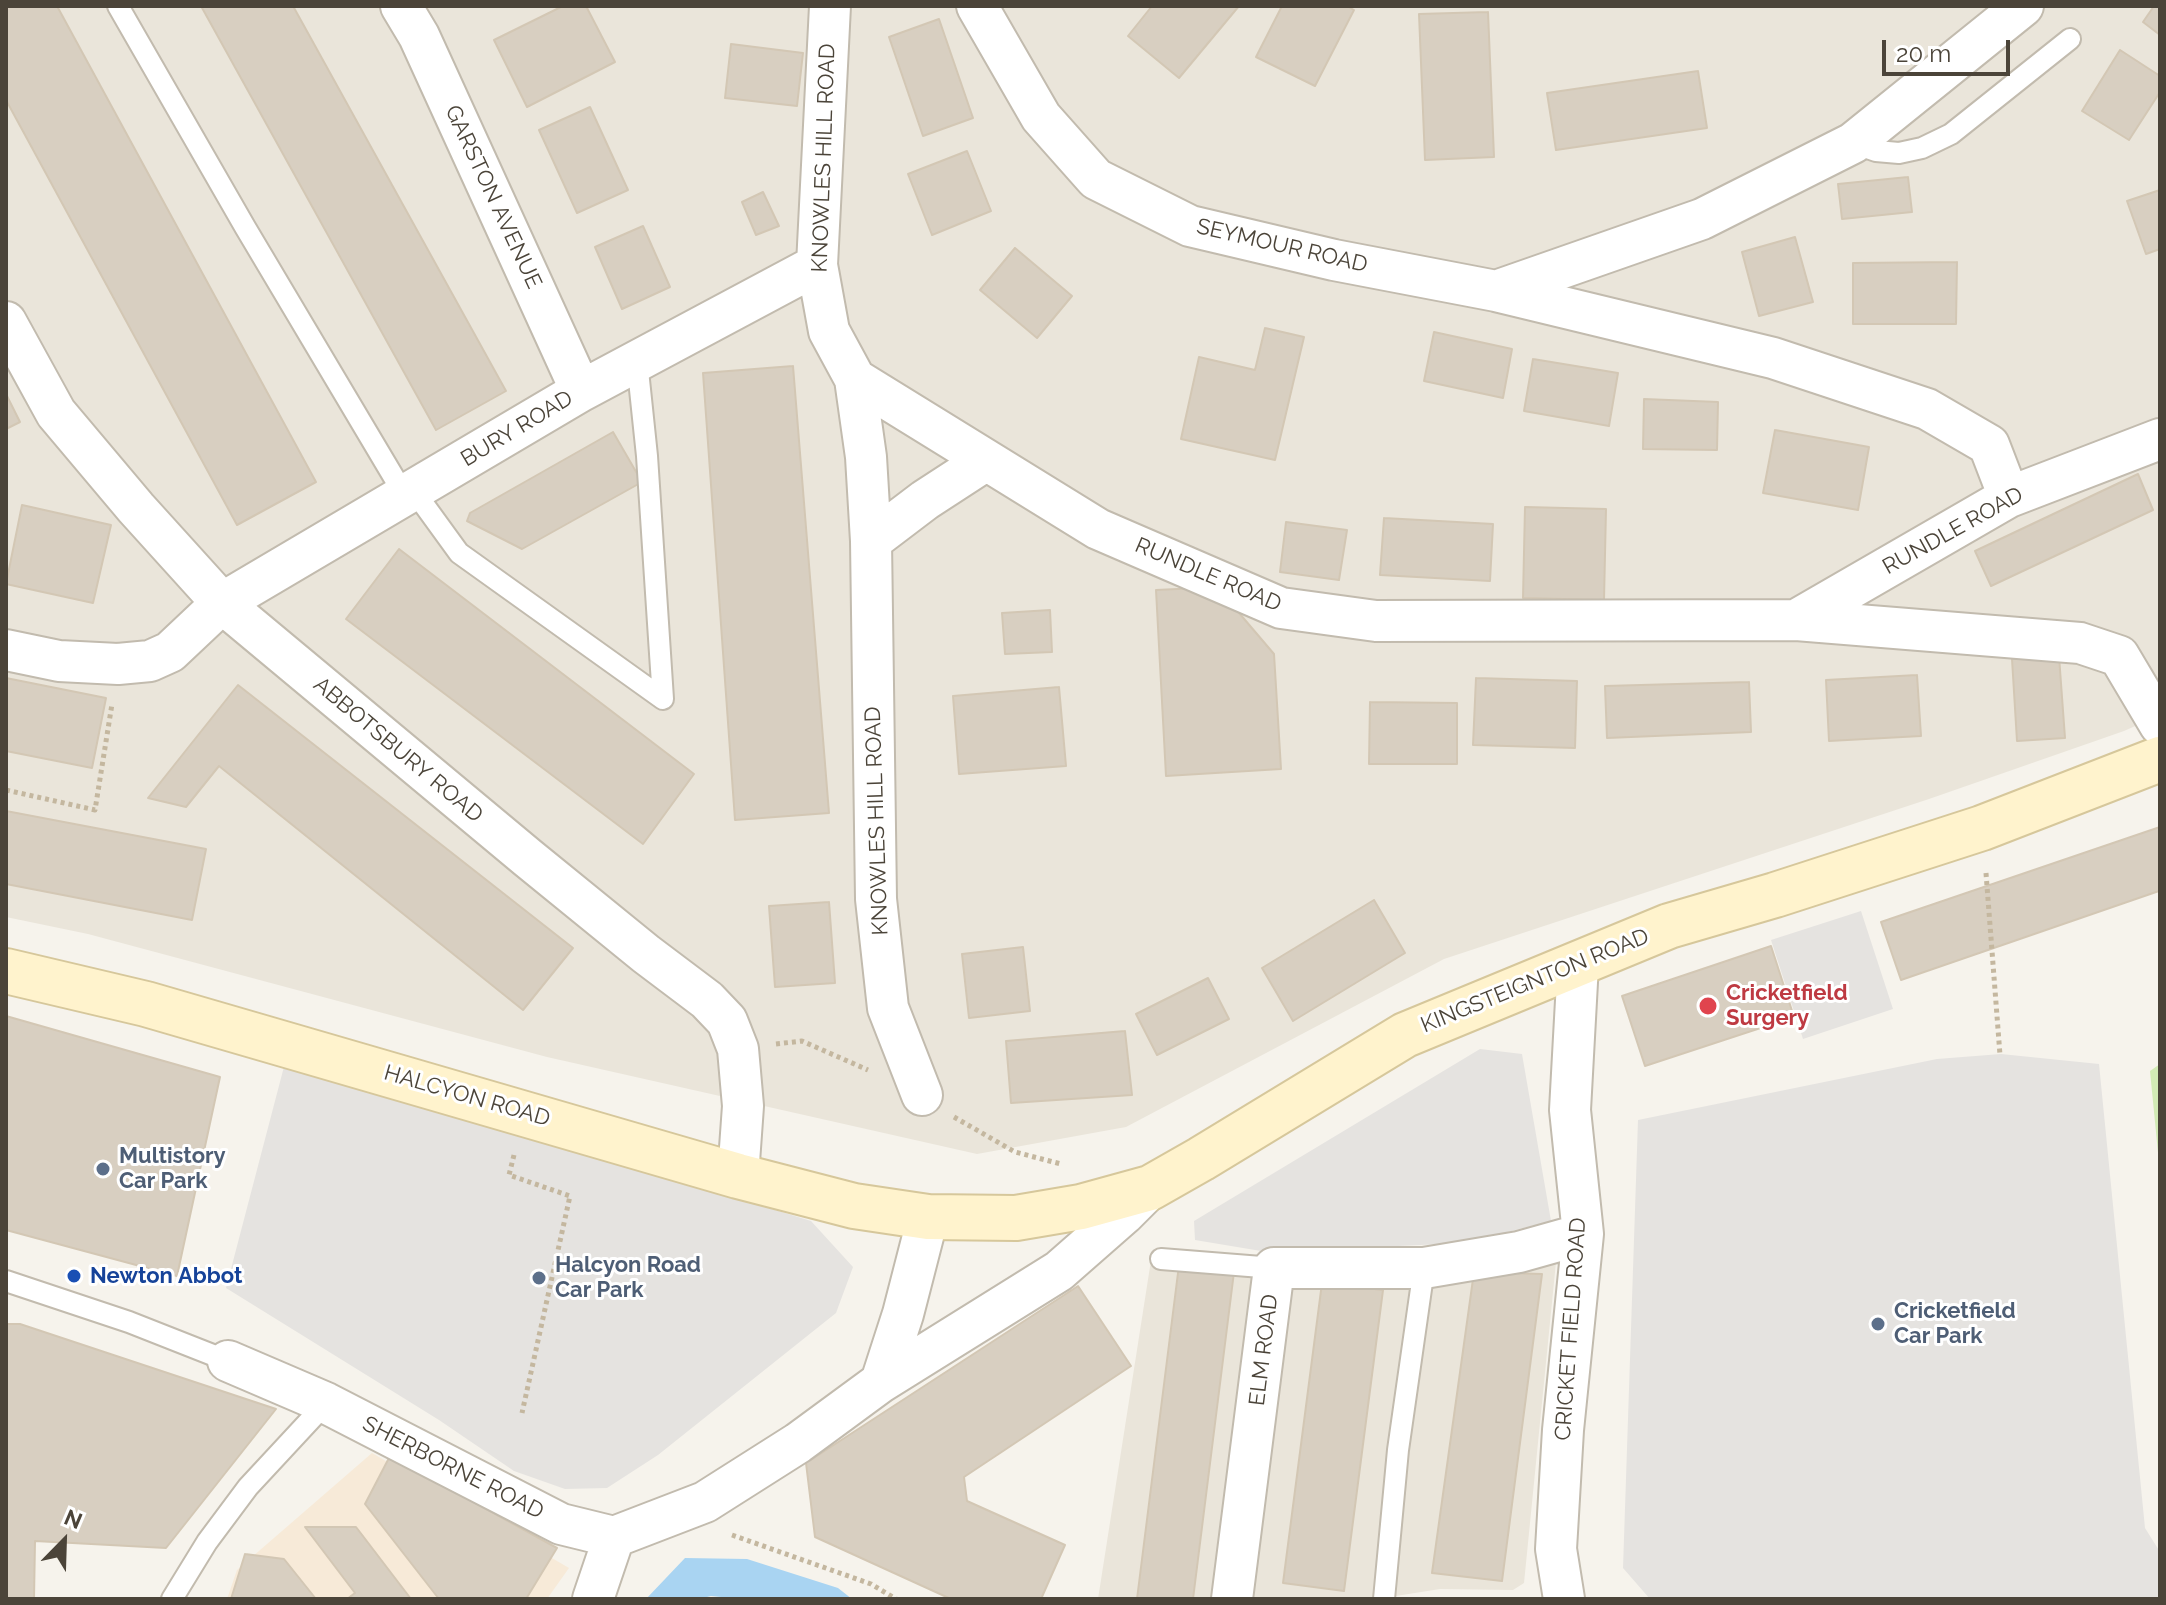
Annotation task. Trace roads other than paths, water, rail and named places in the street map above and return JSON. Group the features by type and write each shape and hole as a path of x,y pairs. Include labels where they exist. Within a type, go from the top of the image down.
{"main road":[{"name":"KINGSTEIGNTON ROAD","path":"928,1217 1016,1218 1081,1207 1132,1192 1201,1159 1405,1035 1669,926 1982,828 2160,759"},
{"name":"HALCYON ROAD","path":"6,971 146,1004 738,1176 854,1206 928,1217"}],"street":[{"name":"GARSTON AVENUE","path":"401,6 419,36 581,391"},
{"name":"KNOWLES HILL ROAD","path":"830,6 817,265 829,331 855,379 866,457 871,541 876,899 888,1008 922,1095"},
{"name":"SEYMOUR ROAD","path":"977,6 1041,117 1096,179 1190,226 1334,260 1496,291 1773,358 1927,409 1989,445 2009,497"},
{"path":"1496,291 1702,219 1853,143 2023,6"},
{"name":"BURY ROAD","path":"6,650 59,661 118,664 150,661 170,652 222,603 581,391 817,265"},
{"name":"ABBOTSBURY ROAD","path":"6,322 56,413 222,603 575,896 707,1000 727,1021 738,1049 743,1106 738,1176"},
{"name":"RUNDLE ROAD","path":"855,379 1098,529 1281,608 1376,621 1796,620 2080,643 2119,656 2160,725"},
{"name":"RUNDLE ROAD","path":"1796,620 2009,497 2160,439"},
{"path":"871,541 925,500 985,461"},
{"name":"CRICKET FIELD ROAD","path":"1564,1599 1556,1549 1563,1430 1583,1234 1570,1110 1578,964"},
{"path":"593,1599 614,1537 705,1502 798,1443 881,1382 1059,1271 1124,1214 1132,1192"},
{"path":"881,1382 903,1314 928,1217"},
{"name":"ELM ROAD","path":"1232,1599 1274,1268 1424,1268 1519,1252 1583,1234"},
{"name":"SHERBORNE ROAD","path":"228,1361 326,1403 561,1524 614,1537"}],"lane":[{"path":"118,6 245,227 410,494 459,553 663,699 647,456 637,361"},
{"path":"1853,143 1876,151 1899,153 1922,148 1951,134 2070,39"},
{"path":"1161,1259 1274,1268"},
{"path":"1384,1599 1398,1450 1424,1268"},
{"name":"SHERBORNE ROAD","path":"6,1281 129,1322 228,1361"},
{"path":"172,1599 207,1542 248,1487 326,1403"}],"water":[{"path":"685,1558 747,1559 838,1588 852,1599 711,1596 699,1599 646,1599"}],"place":[{"name":"Cricketfield Surgery","path":"1708,1006"},
{"name":"Multistory Car Park","path":"103,1169"},
{"name":"Newton Abbot","path":"74,1276"},
{"name":"Halcyon Road Car Park","path":"539,1278"},
{"name":"Cricketfield Car Park","path":"1878,1324"}]}
